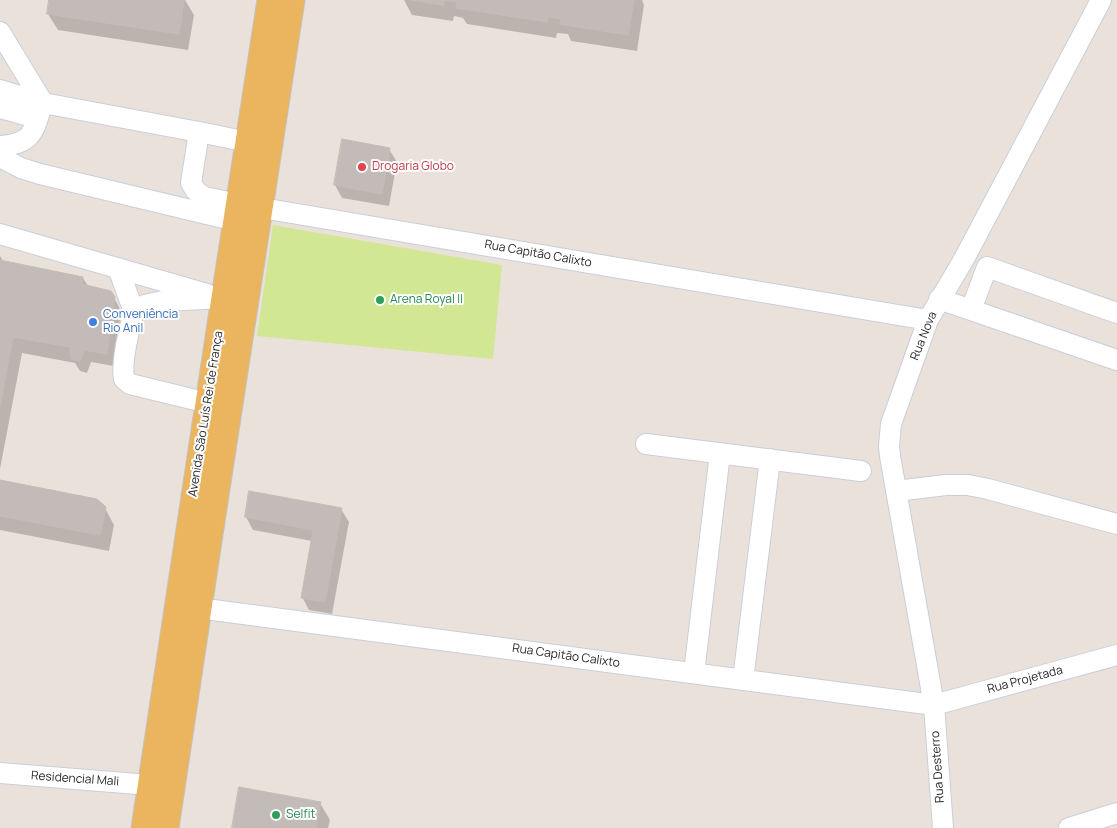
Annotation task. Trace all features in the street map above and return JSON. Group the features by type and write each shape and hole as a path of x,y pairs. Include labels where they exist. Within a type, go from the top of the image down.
{"main road":[{"name":"Avenida São Luís Rei de França","path":"166,828 198,608 245,211 248,142 270,0"},
{"name":"Avenida São Luís Rei de França","path":"144,828 224,298 292,0"}],"street":[{"name":"Rua Nova","path":"934,705 888,446 891,424 928,320 964,259 1101,0"},
{"path":"0,32 43,103"},
{"path":"0,90 43,103 248,142"},
{"path":"0,108 26,115 43,103"},
{"path":"0,146 26,140 33,131 43,103"},
{"path":"199,132 191,183 196,191 204,197 245,211"},
{"path":"0,157 21,168 40,174 245,211"},
{"name":"Rua Capitão Calixto","path":"245,211 928,320"},
{"path":"0,234 224,298"},
{"path":"964,259 1117,313"},
{"path":"971,310 987,267"},
{"path":"118,268 134,312"},
{"path":"208,403 130,384 124,379 122,370 130,323 134,312 145,305 163,301 224,298"},
{"path":"939,299 1117,360"},
{"path":"646,444 861,471"},
{"path":"694,673 720,453"},
{"path":"743,680 770,459"},
{"path":"896,491 946,485 968,485 1117,524"},
{"name":"Rua Capitão Calixto","path":"198,608 934,705"},
{"name":"Rua Projetada","path":"934,705 1117,656"},
{"name":"Rua Desterro","path":"934,705 943,828"},
{"name":"Residencial Mali","path":"0,774 150,785"},
{"path":"1069,828 1117,813"}],"green space":[{"name":"Arena Royal II","path":"273,225 502,265 493,359 257,336"}],"building":[{"path":"49,0 184,0 179,34 47,14"},
{"path":"411,0 444,0 444,5"},
{"path":"444,0 634,0 628,35 560,24 561,19 548,17 547,22 456,8 457,2"},
{"name":"Drogaria Globo","path":"342,139 390,148 382,194 334,185"},
{"path":"0,260 83,277 70,347 13,337 0,406"},
{"name":"Conveniência Rio Anil","path":"82,284 111,291 115,297 107,354 84,350 80,361 71,359 70,347"},
{"path":"0,480 97,499 106,507 100,535 0,516"},
{"path":"249,491 342,508 325,602 301,598 313,530 245,517"},
{"name":"Selfit","path":"239,787 321,802 316,828 232,828"}],"place":[{"name":"Drogaria Globo","path":"362,167"},
{"name":"Arena Royal II","path":"380,300"},
{"name":"Conveniência Rio Anil","path":"93,322"},
{"name":"Selfit","path":"276,815"}]}
